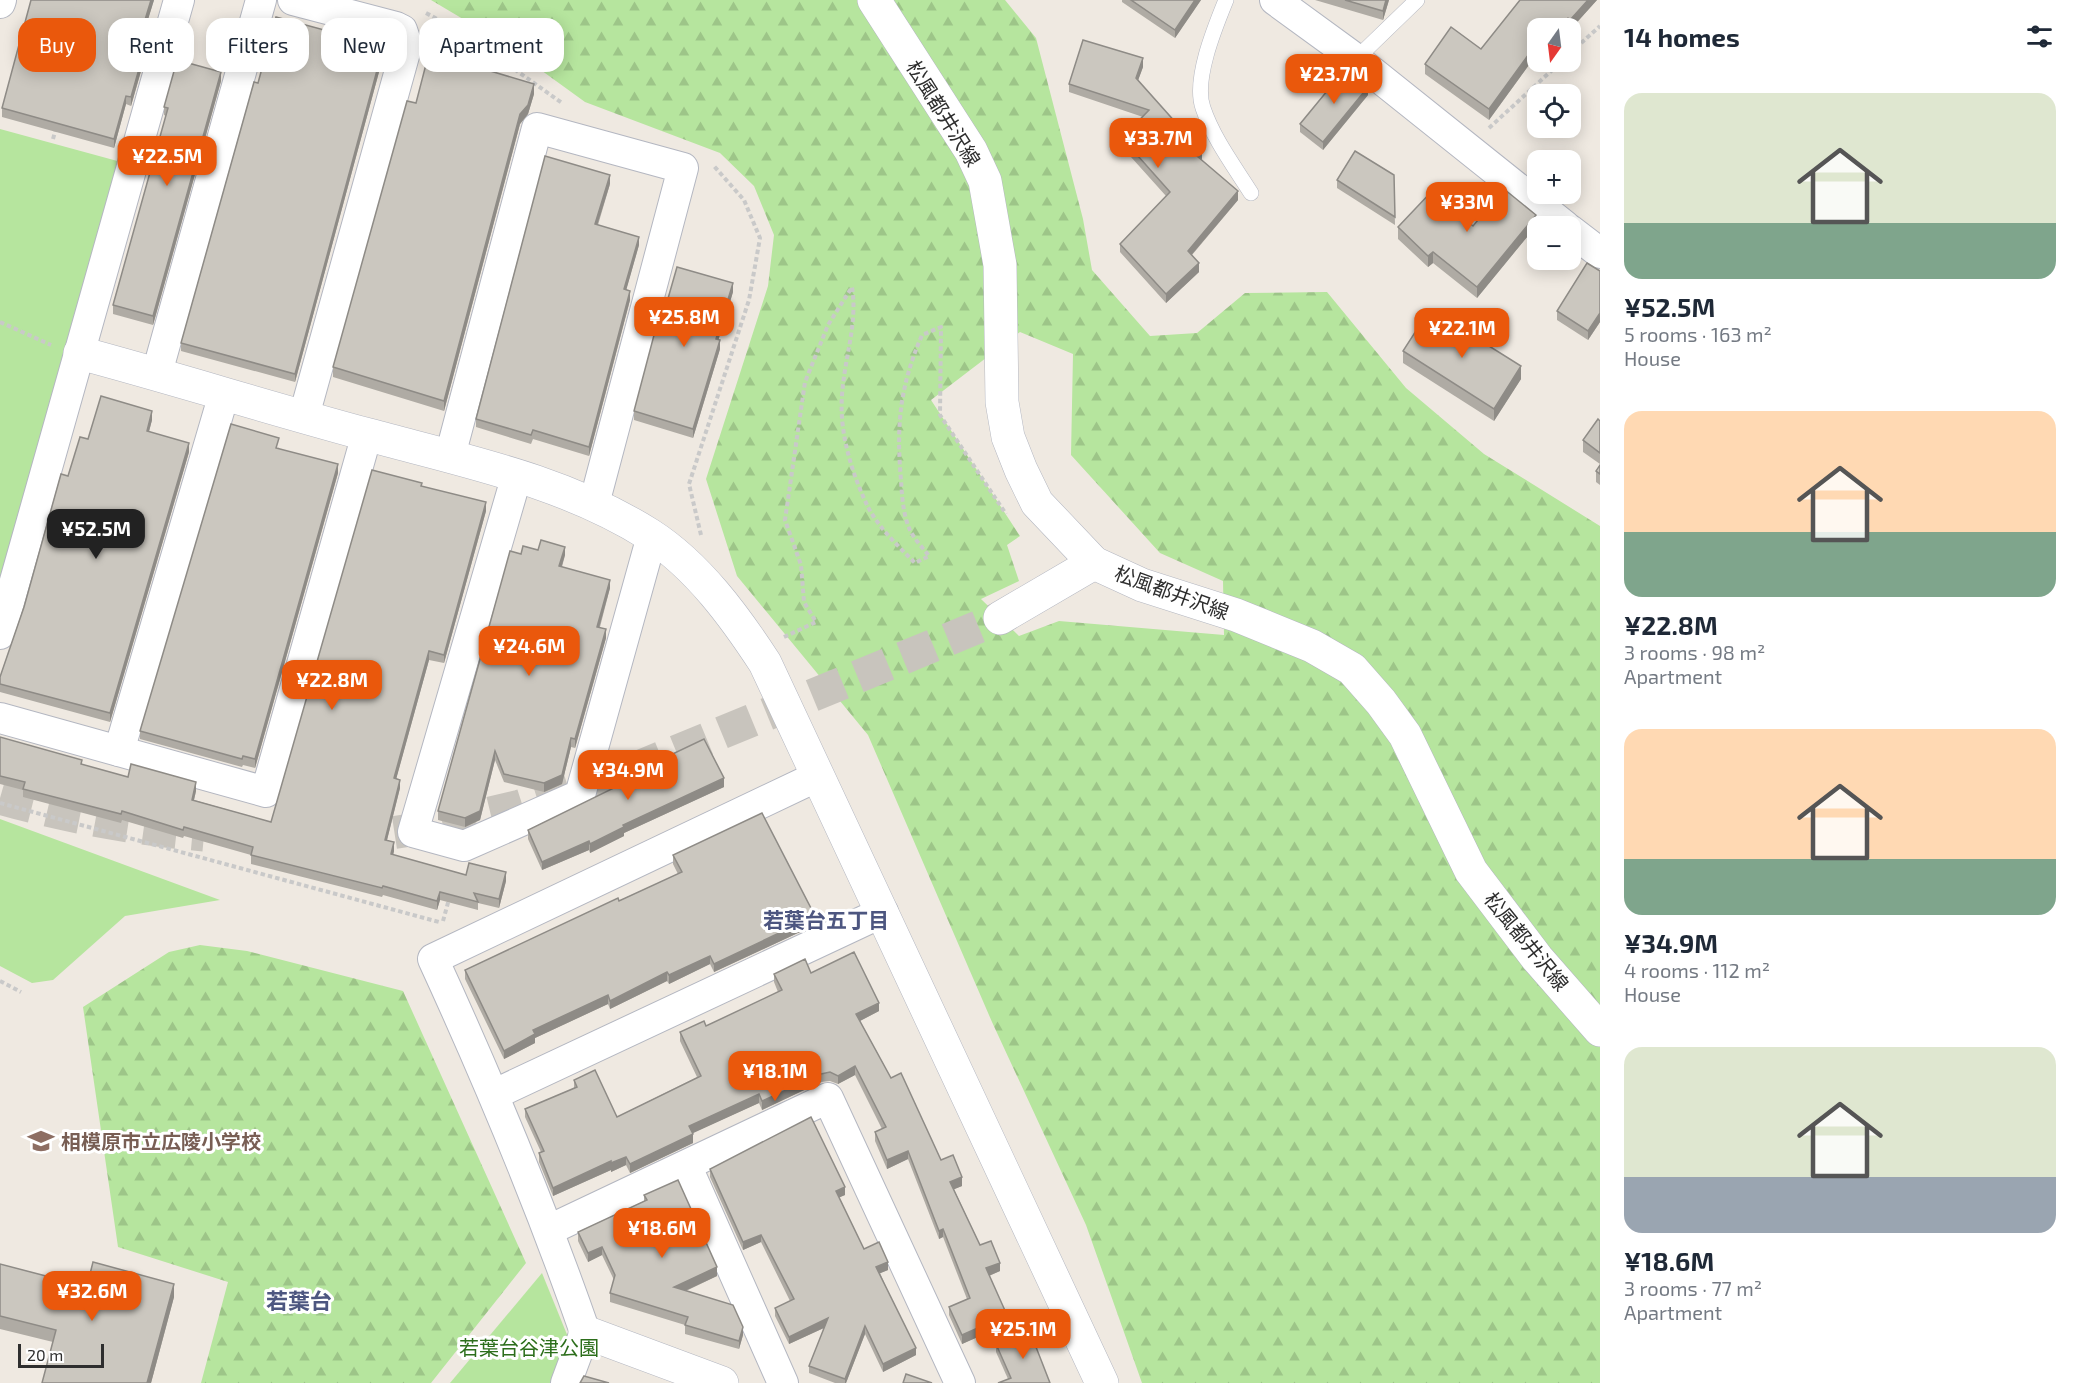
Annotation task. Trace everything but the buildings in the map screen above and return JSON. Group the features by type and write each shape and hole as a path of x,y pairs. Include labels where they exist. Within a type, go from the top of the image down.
{"street":[{"path":"0,634 178,0"},
{"path":"157,374 261,0"},
{"path":"293,0 396,27 402,30 407,45 304,416"},
{"name":"松風都井沢線","path":"874,0 971,151 985,182 1000,265 1002,402 1008,437 1037,503 1094,563 1142,585 1236,615 1312,646 1352,669 1381,702 1405,735 1471,871 1537,958 1600,1030"},
{"path":"1275,0 1356,59 1552,216"},
{"path":"450,456 537,128 683,168 594,504"},
{"path":"1581,238 1600,253"},
{"path":"80,353 517,475 594,504 652,536 683,561 717,597 757,650 883,912 1102,1383"},
{"path":"119,751 224,394"},
{"path":"0,718 266,792 367,434"},
{"path":"517,475 413,832 464,846 580,795 652,536"},
{"path":"1000,618 1094,563"},
{"path":"566,1383 585,1332 549,1230 495,1094 433,959 818,776"},
{"path":"495,1094 883,912"},
{"path":"549,1230 687,1167 828,1098 960,1383"},
{"path":"687,1167 783,1383"},
{"path":"585,1332 722,1383"}],"lane":[{"path":"1226,0 1204,68 1200,89 1202,107 1224,150 1251,193"},
{"path":"1356,59 1417,0"}],"path":[{"path":"1581,43 1600,26"},
{"path":"1466,148 1550,72"},
{"path":"53,139 59,117"},
{"path":"757,650 816,622 804,602 801,565 785,520 805,382 828,325 852,287 855,304 842,396 842,428 868,507 891,539 915,563 929,556 910,531 902,496 897,442 900,399 909,366 922,335 940,327 940,415 1005,514 1037,503"},
{"path":"0,322 38,340 80,353"},
{"path":"0,803 443,923"},
{"path":"433,959 452,890"},
{"path":"0,981 21,992"}],"green space":[{"path":"431,0 1005,0 1036,38 1083,219 1092,270 1150,336 1197,333 1245,293 1327,292 1406,388 1484,454 1600,526 1600,1383 1142,1383 1086,1225 992,1022 868,735 737,576 706,479 768,286 774,235 754,186 720,153 585,102 544,72 564,72 564,18 461,18","holes":["1020,332 1073,354 1071,455 1160,553 1223,581 1224,635 1059,621 1019,636 981,599 1019,581 1007,545 1020,536 931,400"]},
{"path":"0,129 121,162 0,586"},
{"path":"0,819 220,900 125,916 53,980 32,983 0,966"},
{"path":"200,945 247,951 403,991 526,1263 431,1383 201,1383 228,1282 118,1247 83,1007 169,952"},
{"name":"若葉台谷津公園","path":"542,1273 570,1342 554,1383 450,1383"}],"tunnel":[{"path":"346,840 437,826 520,806 629,771 1000,618"},
{"path":"0,798 101,821 204,835"}],"place":[{"name":"相模原市立広陵小学校","path":"41,1141"}],"district":[{"name":"若葉台五丁目","path":"826,919"},
{"name":"若葉台","path":"299,1300"}]}
